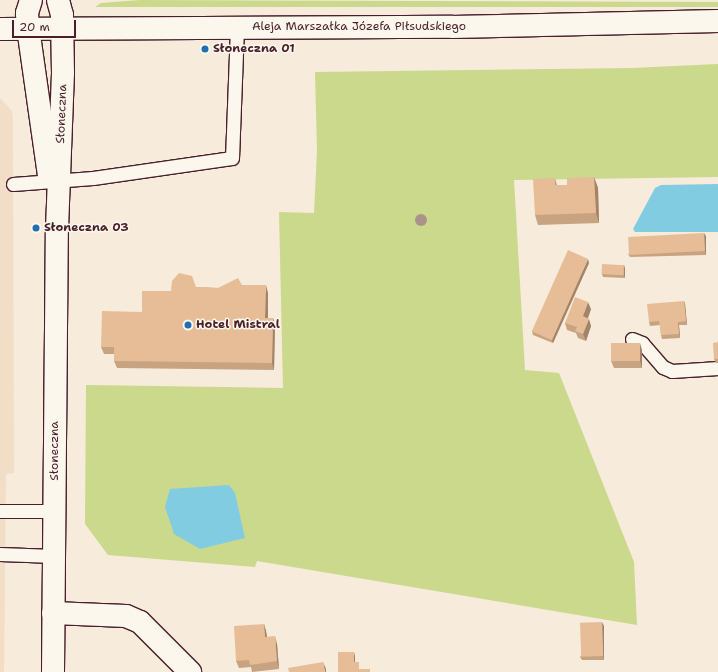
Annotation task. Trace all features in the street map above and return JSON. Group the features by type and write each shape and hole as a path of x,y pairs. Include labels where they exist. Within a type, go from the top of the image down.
{"street":[{"name":"Słoneczna","path":"31,0 27,14 28,28 54,181 57,229 53,672"},
{"name":"Słoneczna","path":"54,181 63,73 62,27 58,0"},
{"name":"Aleja Marszałka Józefa Piłsudskiego","path":"0,29 62,27 452,27 718,21"},
{"path":"54,613 126,616 140,622 190,672"}],"lane":[{"path":"13,184 54,181 232,158 237,27"},
{"path":"632,339 642,343 663,367 672,371 718,368"},
{"path":"3,511 54,512"},
{"path":"3,554 54,556"}],"shaded area":[{"path":"0,98 12,111 13,121 14,473 6,474 4,672 0,672"}],"green space":[{"path":"140,0 718,2 718,7 95,7 101,3"},
{"path":"718,64 718,177 514,180 525,370 559,373 634,562 637,625 257,561 255,567 108,555 85,524 86,385 283,388 279,212 314,213 317,151 315,72 632,68"}],"water":[{"path":"718,184 718,232 635,232 633,229 655,188 661,185"},
{"path":"229,485 235,493 245,538 200,549 174,534 165,507 170,489"}],"building":[{"path":"594,177 596,213 535,215 533,179 555,178 555,185 567,185 567,178"},
{"path":"704,233 705,251 629,255 628,237"},
{"path":"568,250 588,259 552,340 532,331"},
{"path":"602,264 624,265 623,275 601,274"},
{"name":"Hotel Mistral","path":"179,273 192,276 196,287 218,288 238,278 242,285 266,285 265,318 273,318 272,363 114,361 114,347 101,347 102,311 142,312 142,291 171,291 172,281"},
{"path":"575,297 588,302 583,316 589,319 583,334 575,331 577,327 565,323"},
{"path":"684,301 686,321 678,322 679,334 661,335 659,321 649,322 647,304"},
{"path":"718,342 718,359 714,359 713,343"},
{"path":"611,343 640,343 640,361 611,361"},
{"path":"602,622 603,656 581,657 580,623"},
{"path":"264,624 265,637 275,636 277,661 250,665 249,660 236,661 234,626"},
{"path":"338,652 354,652 354,662 359,662 359,669 370,669 370,672 338,672"},
{"path":"323,662 325,672 289,672 288,668"}],"place":[{"name":"Słoneczna 01","path":"205,49"},
{"name":"Słoneczna 03","path":"36,228"},
{"name":"Hotel Mistral","path":"188,325"}]}
